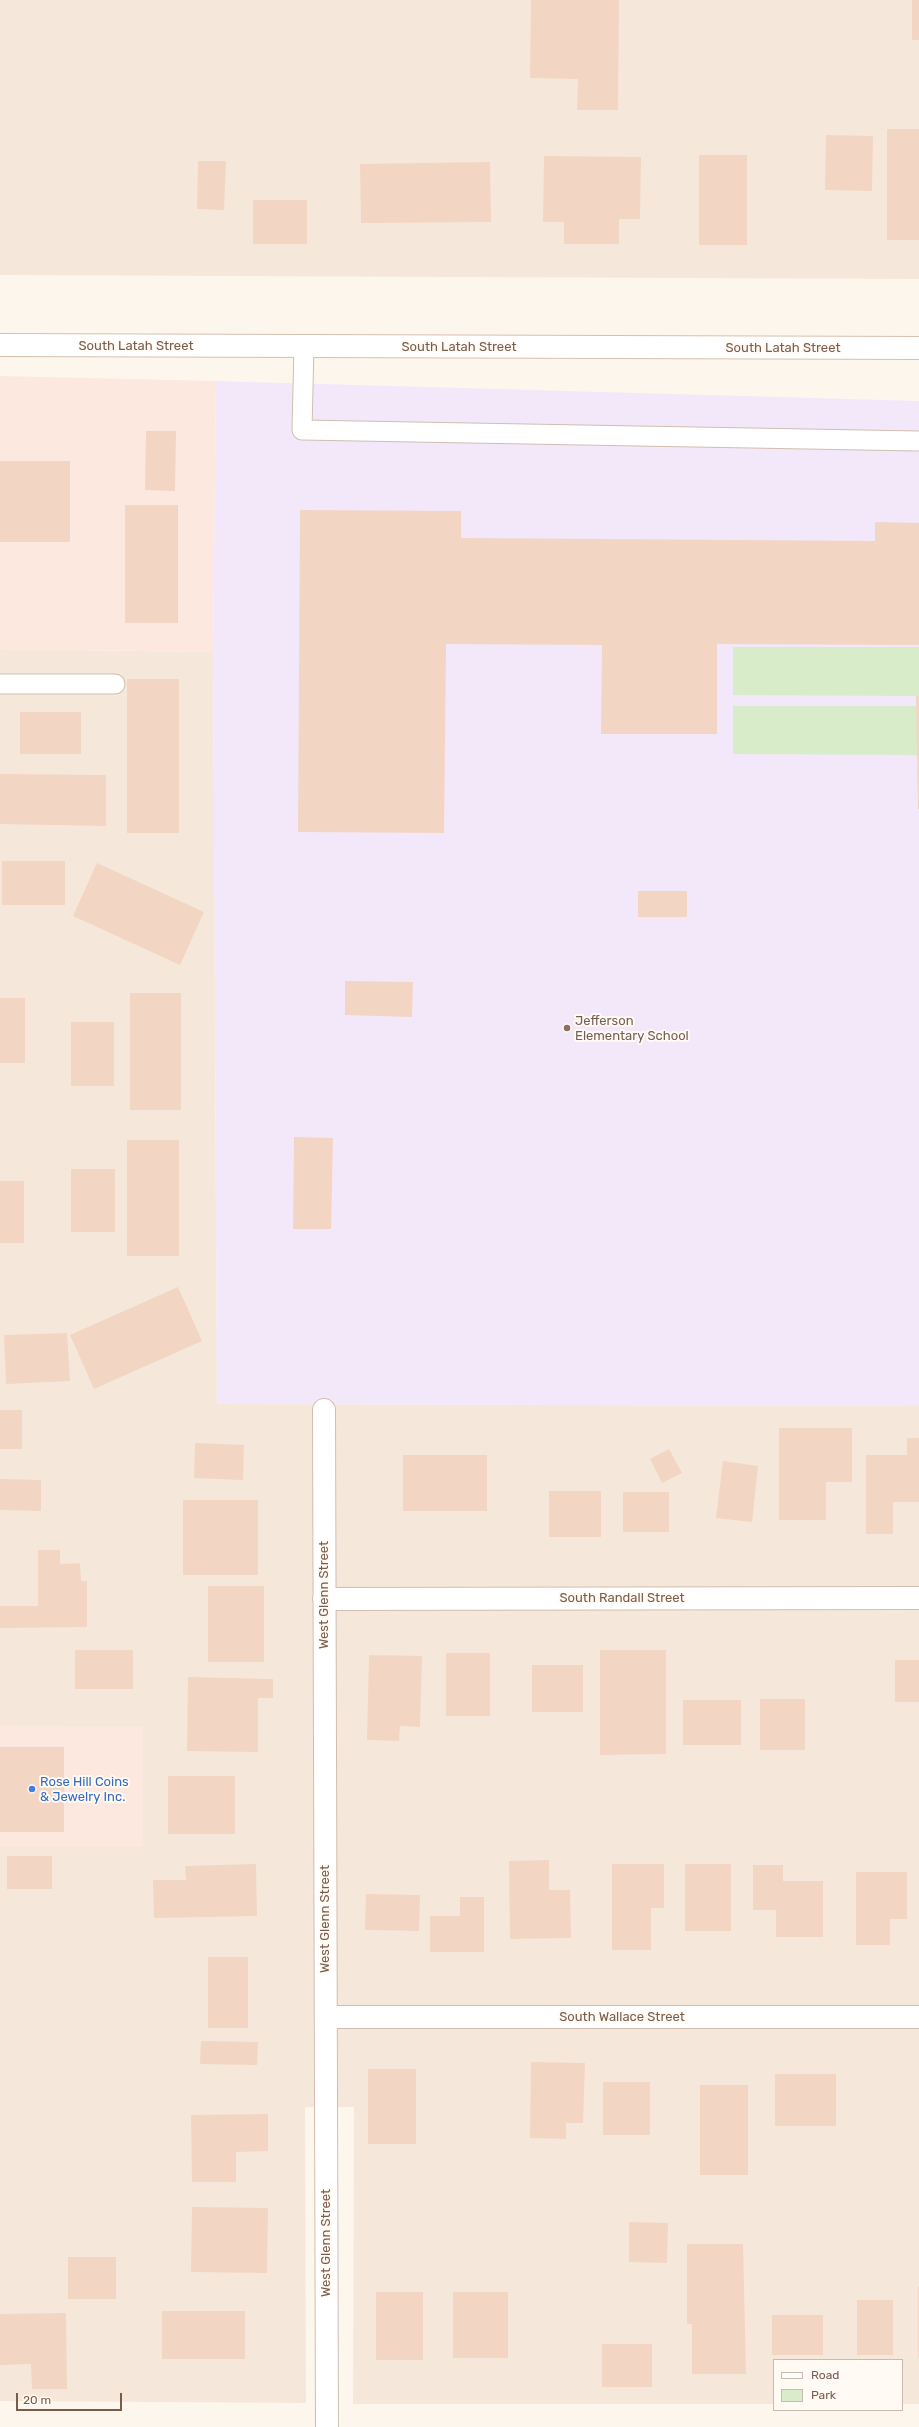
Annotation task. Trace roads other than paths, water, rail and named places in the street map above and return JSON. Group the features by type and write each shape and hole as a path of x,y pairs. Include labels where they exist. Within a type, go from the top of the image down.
{"street":[{"name":"South Latah Street","path":"0,345 919,348"},
{"name":"West Glenn Street","path":"324,1410 327,2427"},
{"name":"South Randall Street","path":"324,1599 919,1598"},
{"name":"South Wallace Street","path":"326,2017 919,2018"}],"lane":[{"path":"304,346 302,430 919,441"},
{"path":"0,684 116,684"}],"place":[{"name":"Jefferson Elementary School","path":"567,1028"},
{"name":"Rose Hill Coins & Jewelry Inc.","path":"32,1789"}]}
